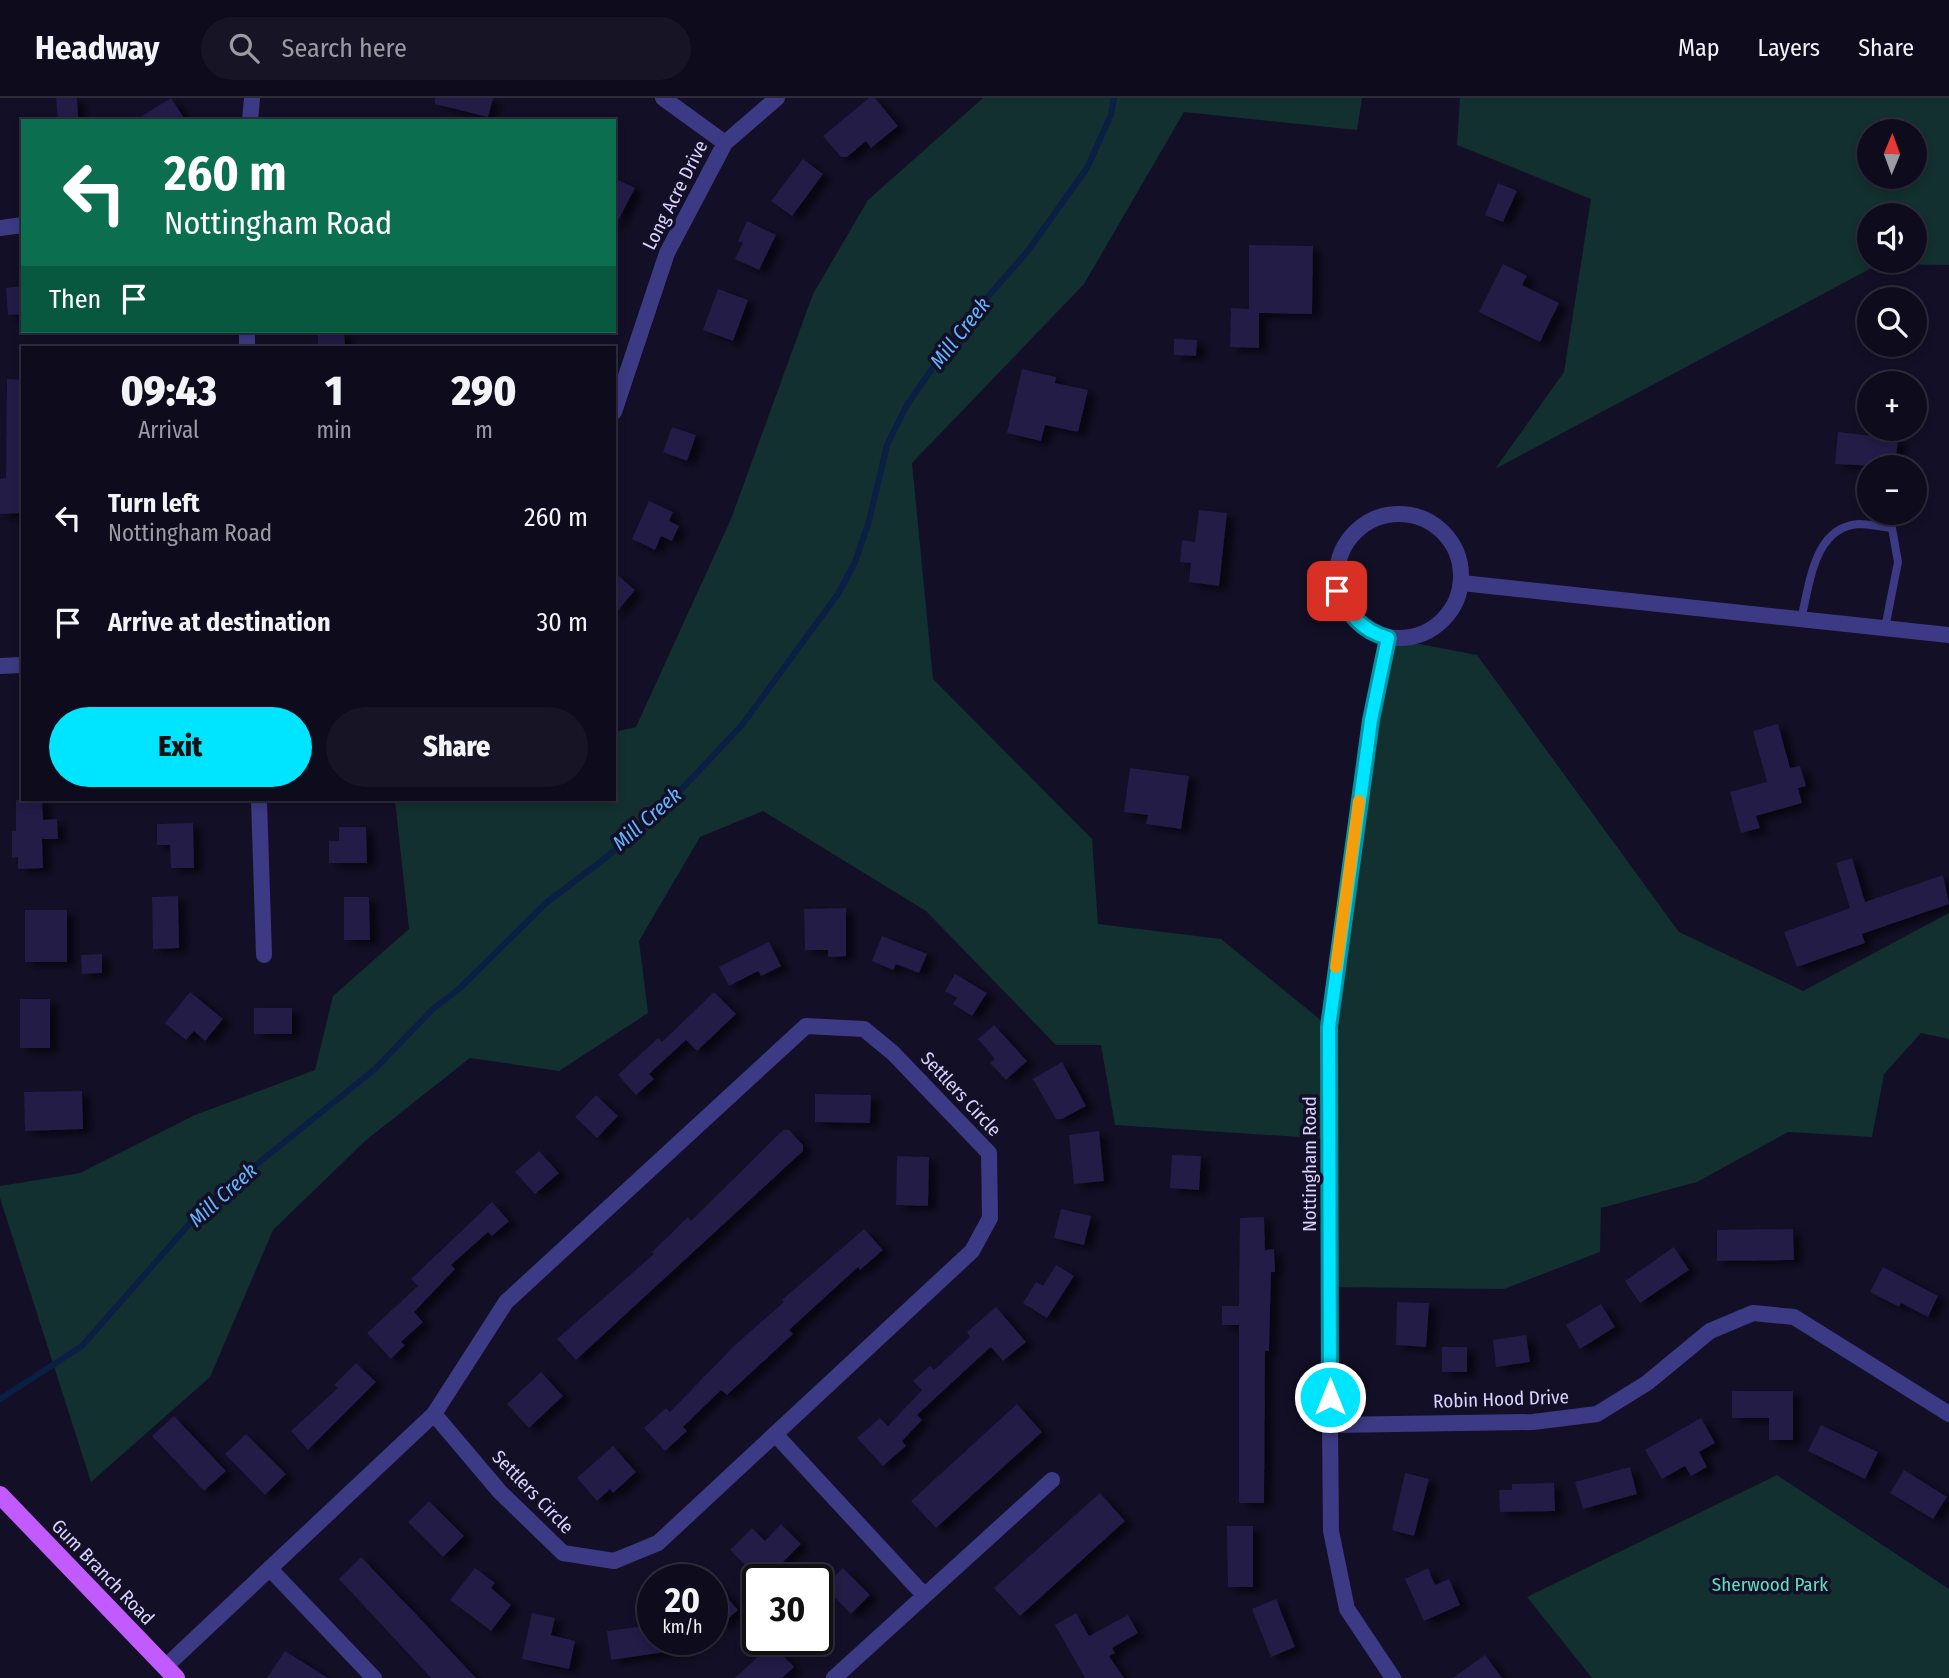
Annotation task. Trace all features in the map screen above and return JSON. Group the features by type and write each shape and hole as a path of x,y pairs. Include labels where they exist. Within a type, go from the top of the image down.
{"main road":[{"name":"Gum Branch Road","path":"0,1495 171,1672"}],"street":[{"path":"250,119 252,98"},
{"path":"663,98 725,143"},
{"name":"Long Acre Drive","path":"616,406 667,253 725,143 778,98"},
{"path":"0,228 21,225"},
{"path":"1385,514 1420,516 1446,534 1458,554 1462,583 1451,612 1417,637 1388,638 1372,634 1355,622 1337,591 1338,558 1357,528 1385,514"},
{"path":"1462,583 1949,635"},
{"name":"Nottingham Road","path":"1388,638 1369,734 1329,1027 1330,1425 1331,1531 1347,1609 1393,1678"},
{"path":"0,666 21,665"},
{"path":"259,801 264,955"},
{"name":"Settlers Circle","path":"171,1672 270,1569 434,1414 506,1302 806,1026 864,1029 893,1052 989,1153 990,1218 972,1251 658,1543 614,1561 564,1553 500,1492 434,1414"},
{"name":"Robin Hood Drive","path":"1330,1425 1533,1422 1597,1415 1647,1383 1710,1331 1753,1313 1794,1317 1949,1414"},
{"path":"775,1434 923,1594"},
{"path":"834,1678 923,1594 1052,1480"},
{"path":"270,1569 374,1678"}],"lane":[{"path":"1801,619 1819,551 1833,532 1857,524 1892,528 1898,562 1885,628"}],"green space":[{"path":"983,98 1362,98 1357,130 1184,112 1084,284 912,463 933,679 1092,839 1098,924 1221,939 1328,1026 1388,638 1477,655 1679,932 1803,991 1949,913 1949,1039 1921,1033 1884,1074 1872,1137 1788,1132 1697,1182 1601,1208 1600,1252 1504,1289 1330,1287 1330,1139 1115,1125 1101,1045 1056,1045 926,911 763,811 700,837 639,941 648,1013 559,1071 470,1058 365,1141 273,1230 210,1377 91,1482 0,1198 0,1186 80,1173 195,1115 315,1070 333,996 409,929 395,801 616,801 616,732 636,727 731,519 813,294 868,200"},
{"path":"1460,98 1949,98 1949,265 1927,265 1927,203 1857,203 1857,273 1862,273 1495,469 1564,372 1591,199 1457,145"},
{"name":"Sherwood Park","path":"1777,1475 1949,1589 1949,1678 1592,1678 1527,1597"}],"building":[{"path":"56,98 77,98 78,117 58,119"},
{"path":"171,98 185,119 137,119"},
{"path":"435,98 493,98 488,117 435,104"},
{"path":"869,98 875,98 898,126 871,148 866,141 847,157 841,157 823,136"},
{"path":"803,159 823,174 792,216 771,201"},
{"path":"616,179 635,188 616,224"},
{"path":"1498,183 1517,191 1503,222 1485,215"},
{"path":"747,221 776,235 759,270 735,259 743,243 738,241"},
{"path":"1249,245 1313,246 1312,314 1259,313 1259,348 1230,347 1231,308 1249,309"},
{"path":"1503,264 1527,276 1522,285 1559,303 1540,342 1479,312"},
{"path":"21,286 21,314 8,315 6,288"},
{"path":"718,289 748,300 733,341 703,330"},
{"path":"318,333 344,333 345,346 318,346"},
{"path":"1174,339 1197,340 1196,356 1174,355"},
{"path":"1022,369 1056,377 1055,383 1088,390 1078,432 1045,425 1041,441 1007,433"},
{"path":"7,379 21,380 21,513 0,514 0,479 6,478"},
{"path":"672,427 696,435 687,461 663,452"},
{"path":"1838,432 1857,434 1857,441 1898,441 1896,455 1857,455 1857,465 1835,464"},
{"path":"649,501 673,512 669,521 679,526 672,541 661,536 655,550 632,539"},
{"path":"1199,510 1227,513 1219,586 1189,582 1191,563 1180,562 1182,540 1195,542"},
{"path":"616,574 635,590 616,613"},
{"path":"1778,724 1790,768 1800,766 1806,786 1798,788 1802,803 1756,816 1760,828 1741,833 1730,792 1767,782 1753,731"},
{"path":"1130,768 1189,776 1181,829 1146,824 1148,815 1124,812"},
{"path":"16,800 42,801 43,820 57,819 58,839 42,839 43,868 18,869 18,857 12,858 12,831 16,831"},
{"path":"193,823 194,868 171,868 170,845 157,845 157,824"},
{"path":"339,827 366,827 367,863 329,863 329,841 339,841"},
{"path":"1852,858 1865,902 1943,875 1949,904 1862,934 1865,943 1797,967 1784,932 1850,908 1836,863"},
{"path":"178,896 179,948 153,949 152,897"},
{"path":"344,897 369,897 370,940 344,940"},
{"path":"846,908 846,956 828,957 828,950 805,950 804,909"},
{"path":"25,910 67,910 67,962 25,962"},
{"path":"882,936 927,954 919,973 896,964 893,970 872,961"},
{"path":"769,942 781,966 761,976 758,971 729,986 719,967"},
{"path":"102,954 102,973 82,974 81,955"},
{"path":"955,974 987,993 972,1016 953,1004 957,998 945,991"},
{"path":"190,992 223,1019 205,1041 194,1031 186,1040 165,1023"},
{"path":"714,992 736,1014 697,1051 686,1040 649,1074 654,1079 636,1095 618,1075 658,1038 662,1042"},
{"path":"20,999 50,999 50,1048 20,1048"},
{"path":"254,1008 292,1008 292,1034 254,1034"},
{"path":"994,1025 1027,1061 1006,1080 990,1063 995,1059 978,1039"},
{"path":"1062,1062 1086,1106 1062,1119 1056,1119 1033,1079"},
{"path":"82,1091 83,1129 25,1131 24,1092"},
{"path":"815,1094 871,1095 870,1123 815,1122"},
{"path":"596,1095 618,1116 597,1138 575,1117"},
{"path":"783,1130 789,1130 803,1145 803,1151 576,1360 557,1339 654,1254 652,1252 688,1217 691,1221"},
{"path":"1099,1131 1104,1181 1074,1184 1069,1135"},
{"path":"539,1151 559,1173 535,1194 515,1172"},
{"path":"1172,1155 1201,1156 1199,1190 1170,1188"},
{"path":"897,1156 929,1157 928,1206 896,1205"},
{"path":"492,1202 509,1221 492,1236 488,1232 451,1265 455,1269 414,1312 423,1322 401,1342 405,1345 391,1359 367,1333 418,1286 411,1279"},
{"path":"1061,1209 1091,1216 1084,1245 1054,1238"},
{"path":"1264,1217 1265,1250 1274,1249 1275,1272 1271,1272 1269,1351 1265,1351 1264,1503 1239,1503 1239,1325 1222,1325 1222,1306 1239,1306 1240,1218"},
{"path":"864,1229 883,1250 860,1270 858,1267 789,1330 793,1334 727,1395 721,1390 683,1427 687,1431 665,1451 644,1428 666,1408 670,1412 735,1345 784,1302 782,1300"},
{"path":"1793,1229 1794,1260 1717,1261 1717,1230"},
{"path":"1674,1247 1689,1270 1640,1303 1625,1281"},
{"path":"1056,1265 1074,1276 1047,1318 1023,1303 1036,1282 1043,1286"},
{"path":"1883,1267 1938,1296 1928,1317 1901,1303 1899,1307 1870,1292"},
{"path":"1397,1302 1429,1303 1426,1347 1396,1345"},
{"path":"1601,1304 1615,1327 1580,1349 1566,1325"},
{"path":"996,1307 1026,1342 1003,1361 991,1347 984,1353 917,1415 922,1420 902,1441 906,1446 883,1466 857,1438 880,1418 888,1426 922,1390 913,1381 930,1366 934,1370 970,1337 967,1332"},
{"path":"1526,1335 1530,1362 1496,1367 1493,1340"},
{"path":"1442,1347 1467,1347 1467,1372 1442,1372"},
{"path":"356,1363 376,1382 308,1450 291,1431 338,1388 334,1385"},
{"path":"541,1372 563,1396 529,1428 507,1404"},
{"path":"1732,1391 1793,1391 1793,1440 1769,1440 1769,1418 1732,1418"},
{"path":"1017,1404 1042,1432 936,1528 911,1501"},
{"path":"174,1416 226,1471 204,1491 152,1436"},
{"path":"1701,1418 1715,1443 1699,1452 1707,1467 1691,1476 1685,1466 1662,1479 1645,1450"},
{"path":"1821,1425 1878,1452 1865,1479 1808,1451"},
{"path":"246,1434 286,1474 265,1495 225,1454"},
{"path":"613,1446 636,1472 613,1493 610,1489 597,1501 577,1478"},
{"path":"1630,1467 1637,1494 1583,1509 1575,1482"},
{"path":"1904,1470 1947,1497 1933,1519 1890,1493"},
{"path":"1405,1473 1429,1479 1414,1536 1392,1530"},
{"path":"1554,1483 1555,1511 1500,1512 1499,1490 1512,1490 1512,1484"},
{"path":"1100,1493 1125,1521 1020,1616 994,1588"},
{"path":"429,1501 464,1536 443,1557 408,1522"},
{"path":"781,1524 801,1544 781,1564 744,1564 730,1550 752,1528 765,1541"},
{"path":"1227,1526 1253,1526 1253,1587 1228,1587"},
{"path":"361,1557 476,1678 431,1678 339,1579"},
{"path":"475,1568 495,1583 491,1588 511,1605 491,1631 450,1600"},
{"path":"843,1568 870,1595 851,1614 833,1596 833,1578"},
{"path":"1428,1568 1435,1585 1449,1579 1460,1605 1424,1621 1405,1579"},
{"path":"728,1599 738,1610 728,1619"},
{"path":"1276,1599 1295,1647 1271,1657 1252,1609"},
{"path":"532,1613 555,1618 551,1635 575,1641 569,1669 522,1659"},
{"path":"1076,1613 1089,1636 1128,1615 1138,1633 1112,1648 1115,1653 1109,1656 1124,1678 1085,1678 1055,1625"},
{"path":"637,1627 637,1655 645,1655 611,1660 607,1631"},
{"path":"285,1651 328,1678 267,1678"},
{"path":"760,1655 783,1655 794,1667 782,1678 735,1678"},
{"path":"1485,1655 1502,1678 1453,1678"}],"waterway":[{"name":"Mill Creek","path":"0,1399 82,1346 205,1206 375,1069 433,1009 460,988 546,903 608,856 676,795 742,725 838,594 855,562 869,521 887,445 907,405 958,331 1027,252 1087,168 1111,115 1114,98"}],"slow traffic":[{"path":"1336,967 1359,801"}],"route":[{"path":"1330,1397 1329,1027 1346,885 1371,720 1388,638 1372,634 1355,622 1337,591"}]}
